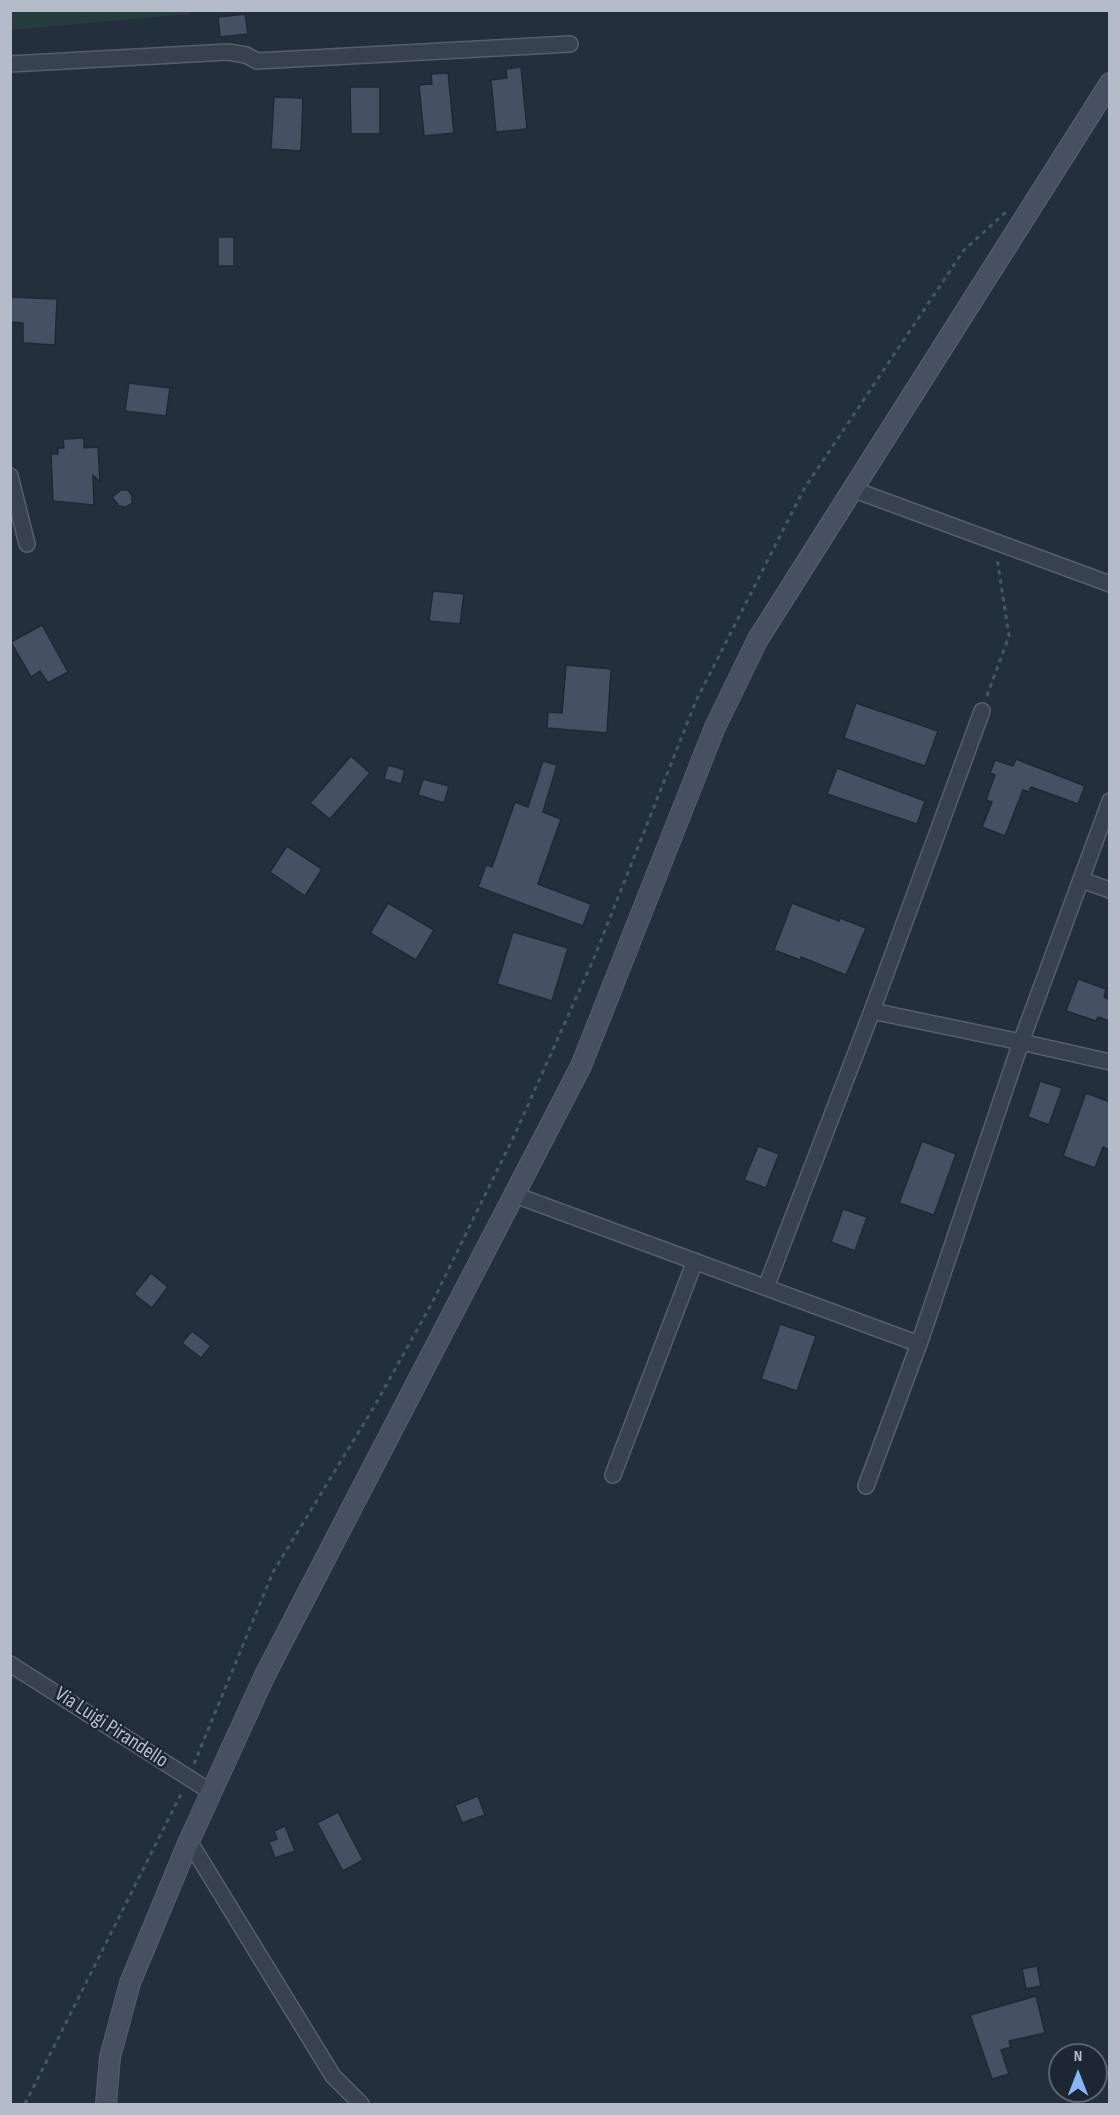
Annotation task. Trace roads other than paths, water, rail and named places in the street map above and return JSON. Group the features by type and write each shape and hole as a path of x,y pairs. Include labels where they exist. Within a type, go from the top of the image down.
{"main road":[{"path":"106,2104 110,2057 130,1983 189,1841 265,1676 581,1066 715,727 758,639 1110,83"}],"street":[{"path":"10,64 228,52 246,55 257,61 570,44"},
{"path":"10,476 27,544"},
{"path":"852,489 1110,584"},
{"path":"766,1287 872,1011 981,711"},
{"path":"866,1486 920,1344 1021,1042 1110,801"},
{"path":"1081,880 1110,890"},
{"path":"872,1011 1110,1062"},
{"path":"514,1194 920,1344"},
{"path":"613,1475 695,1261"},
{"name":"Via Luigi Pirandello","path":"10,1664 211,1792"},
{"path":"189,1841 333,2076 361,2104"}]}
